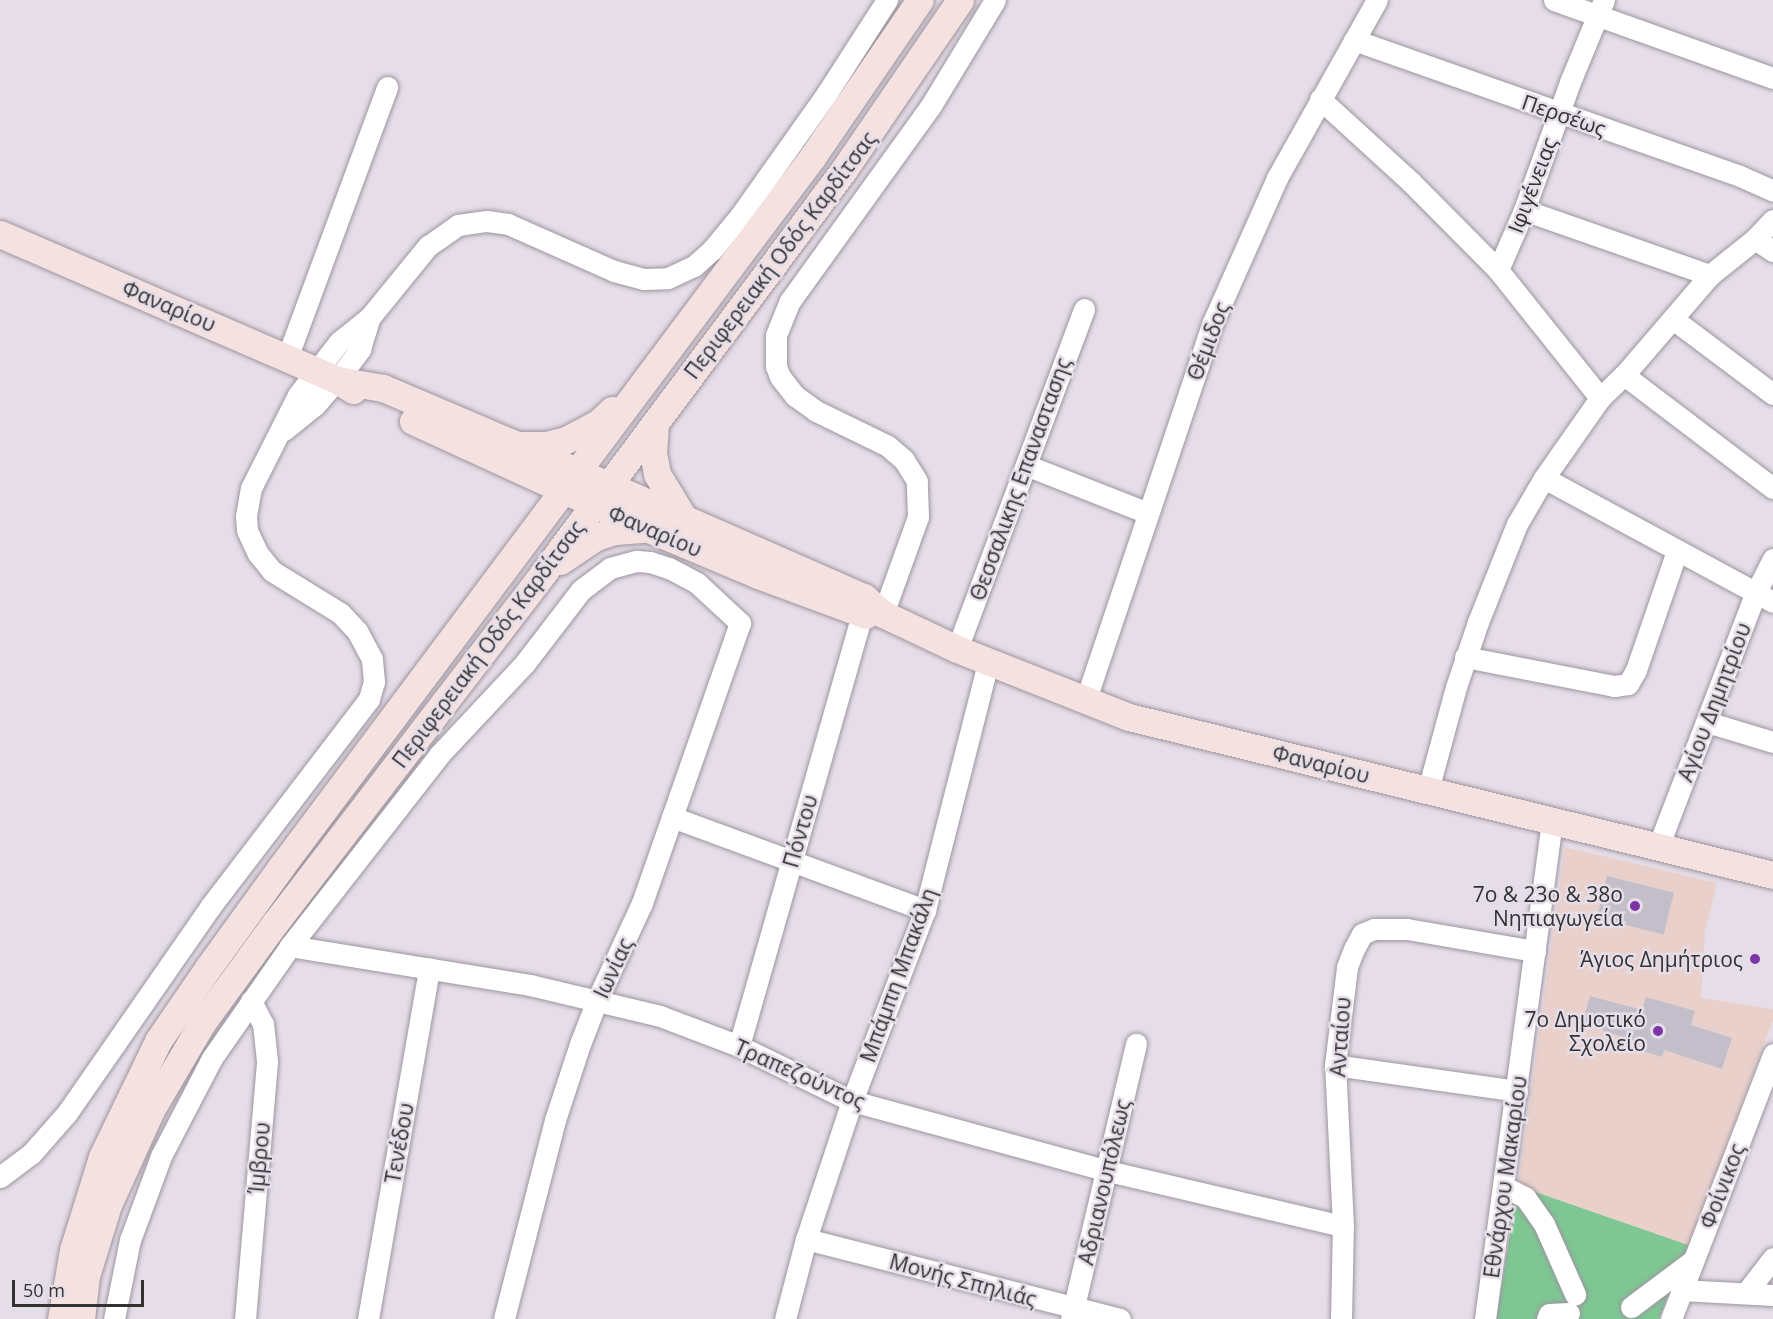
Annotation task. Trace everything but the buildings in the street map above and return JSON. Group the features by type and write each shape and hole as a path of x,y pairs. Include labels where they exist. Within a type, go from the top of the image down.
{"main road":[{"name":"Περιφερειακή Οδός Καρδίτσας","path":"61,1319 73,1250 102,1157 158,1041 214,958 819,147 920,0"},
{"name":"Περιφερειακή Οδός Καρδίτσας","path":"81,1319 88,1268 108,1205 151,1110 187,1046 275,923 544,572 843,171 960,0"},
{"name":"Φαναρίου","path":"0,234 510,453 601,496 649,529 872,615 1085,702 1129,717 1773,875"},
{"path":"541,520 510,453 546,445 581,433 598,423 622,399 640,387"},
{"path":"655,424 653,453 657,474 685,520"},
{"name":"Φαναρίου","path":"601,496 685,520 864,597 872,615"},
{"path":"544,572 596,537 615,531 649,529"}],"street":[{"path":"0,1177 31,1154 67,1113 210,907 369,699 374,682 372,659 357,631 340,613 272,571 261,560 249,536 246,516 251,488 281,432 315,405 327,375 360,349 370,317 428,246 451,228 466,222 487,221 508,224 614,271 644,279 668,278 694,266 712,250 740,216 827,93 887,0"},
{"name":"Πόντου","path":"739,1046 792,861 872,615 918,517 917,481 904,460 888,446 822,415 795,396 780,377 776,366 776,334 790,301 930,107 965,54 995,0"},
{"name":"Θέμιδος","path":"1085,702 1213,322 1277,178 1377,0"},
{"path":"1554,0 1601,7 1773,78"},
{"name":"Ιφιγένειας","path":"1498,270 1524,210 1601,7"},
{"name":"Περσέως","path":"1354,40 1740,176 1773,191"},
{"path":"287,358 387,87"},
{"path":"1320,99 1412,183 1498,270 1600,398"},
{"path":"1524,210 1710,275"},
{"path":"1428,790 1465,657 1517,524 1544,478 1600,398 1624,375 1710,275 1764,245 1773,220"},
{"name":"Θεσσαλικης Επαναστασης","path":"957,649 1084,309"},
{"path":"1673,319 1773,394"},
{"path":"1624,375 1773,488"},
{"path":"1026,465 1148,513"},
{"path":"1544,478 1765,596"},
{"path":"1465,657 1614,686 1628,684 1636,670 1677,551"},
{"name":"Αγίου Δημητρίου","path":"1658,847 1707,722 1765,596 1773,560"},
{"name":"Ιωνίας","path":"290,946 440,755 525,663 581,590 600,574 623,563 637,561 669,568 697,583 740,623 642,903 597,1000 555,1120 504,1319"},
{"name":"Μπάμπη Μπακάλη","path":"785,1319 806,1239 852,1101 926,910 988,663"},
{"path":"1707,722 1773,742"},
{"path":"672,817 926,910"},
{"name":"Εθνάρχου Μακαρίου","path":"1485,1319 1552,821"},
{"name":"Ανταίου","path":"1341,1319 1343,1226 1335,1065 1347,967 1362,934 1374,929 1407,928 1535,951"},
{"path":"114,1319 124,1260 152,1177 196,1086 290,946"},
{"name":"Τραπεζούντος","path":"290,946 429,968 597,1000 660,1016 739,1046 852,1101 1108,1171 1343,1226"},
{"name":"Τενέδου","path":"368,1319 429,968"},
{"name":"Ίμβρου","path":"245,1319 267,1061 263,1024 251,1001"},
{"name":"Αδριανουπόλεως","path":"1072,1314 1108,1171 1136,1044"},
{"name":"Φοίνικος","path":"1671,1319 1772,1063"},
{"path":"1335,1065 1517,1091"},
{"path":"1503,1186 1525,1197 1544,1224 1572,1303 1549,1314 1547,1319"},
{"name":"Μονής Σπηλιάς","path":"806,1239 1072,1314 1120,1319"},
{"path":"1746,1293 1773,1258"},
{"path":"1631,1307 1693,1261"},
{"path":"1682,1290 1773,1294"}],"shaded area":[{"path":"1565,847 1717,883 1705,932 1701,998 1773,1009 1773,1020 1688,1245 1518,1186"}],"green space":[{"path":"1518,1186 1688,1245 1659,1319 1496,1319"}],"place":[{"name":"7ο & 23ο & 38ο Νηπιαγωγεία","path":"1635,906"},
{"name":"Άγιος Δημήτριος","path":"1755,959"},
{"name":"7ο Δημοτικό Σχολείο","path":"1658,1031"}]}
